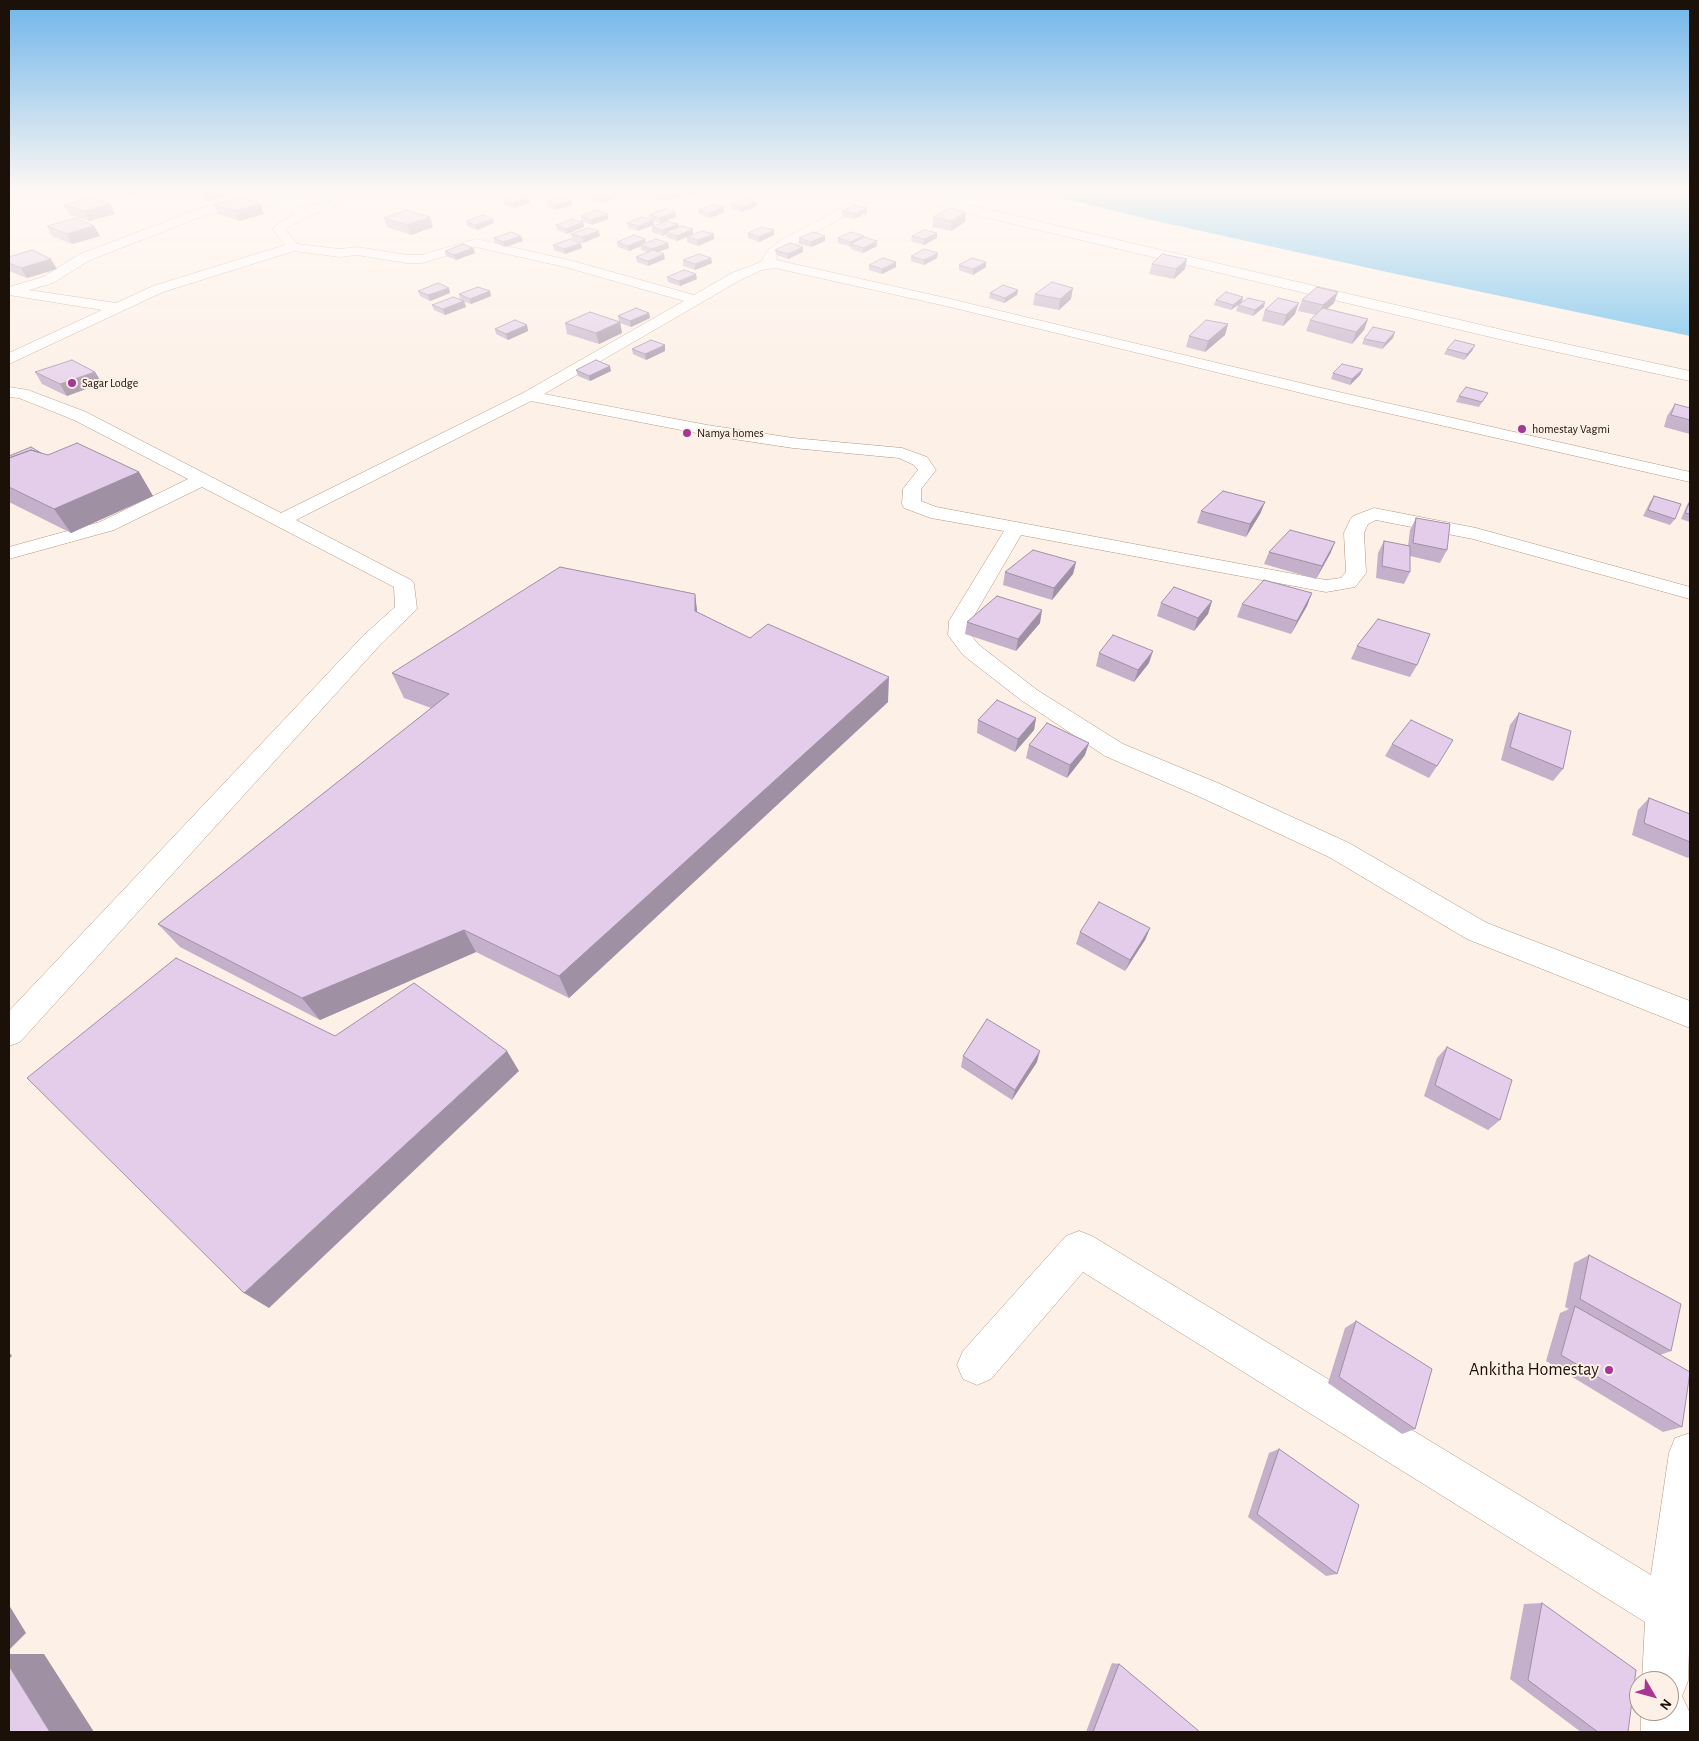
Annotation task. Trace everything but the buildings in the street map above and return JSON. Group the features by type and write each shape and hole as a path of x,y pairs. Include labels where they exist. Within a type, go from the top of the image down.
{"street":[{"path":"10,291 48,280 59,273"},
{"path":"9,359 117,308 182,280 205,273"},
{"path":"601,273 697,300"},
{"path":"282,520 529,396 743,273"},
{"path":"821,273 1690,477"},
{"path":"1239,273 1520,340 1690,376"},
{"path":"10,291 117,308"},
{"path":"9,392 22,393 80,416 404,584 406,609 372,640 9,1032"},
{"path":"529,396 716,431 793,443 902,454 921,461 927,470 912,489 911,504 932,512 1326,586 1348,583 1356,573 1354,533 1360,520 1374,514 1476,534 1690,593"},
{"path":"9,554 108,526 203,480"},
{"path":"1016,527 960,621 959,635 971,650 1029,695 1114,750 1209,790 1339,850 1477,931 1690,1016"},
{"path":"977,1365 1079,1249 1669,1611"},
{"path":"1665,1671 1666,1630 1690,1452"}],"water":[{"path":"1393,273 1690,273 1690,336"}],"place":[{"name":"Sagar Lodge","path":"72,383"},
{"name":"homestay Vagmi","path":"1522,429"},
{"name":"Namya homes","path":"687,433"},
{"name":"Ankitha Homestay","path":"1609,1370"}]}
